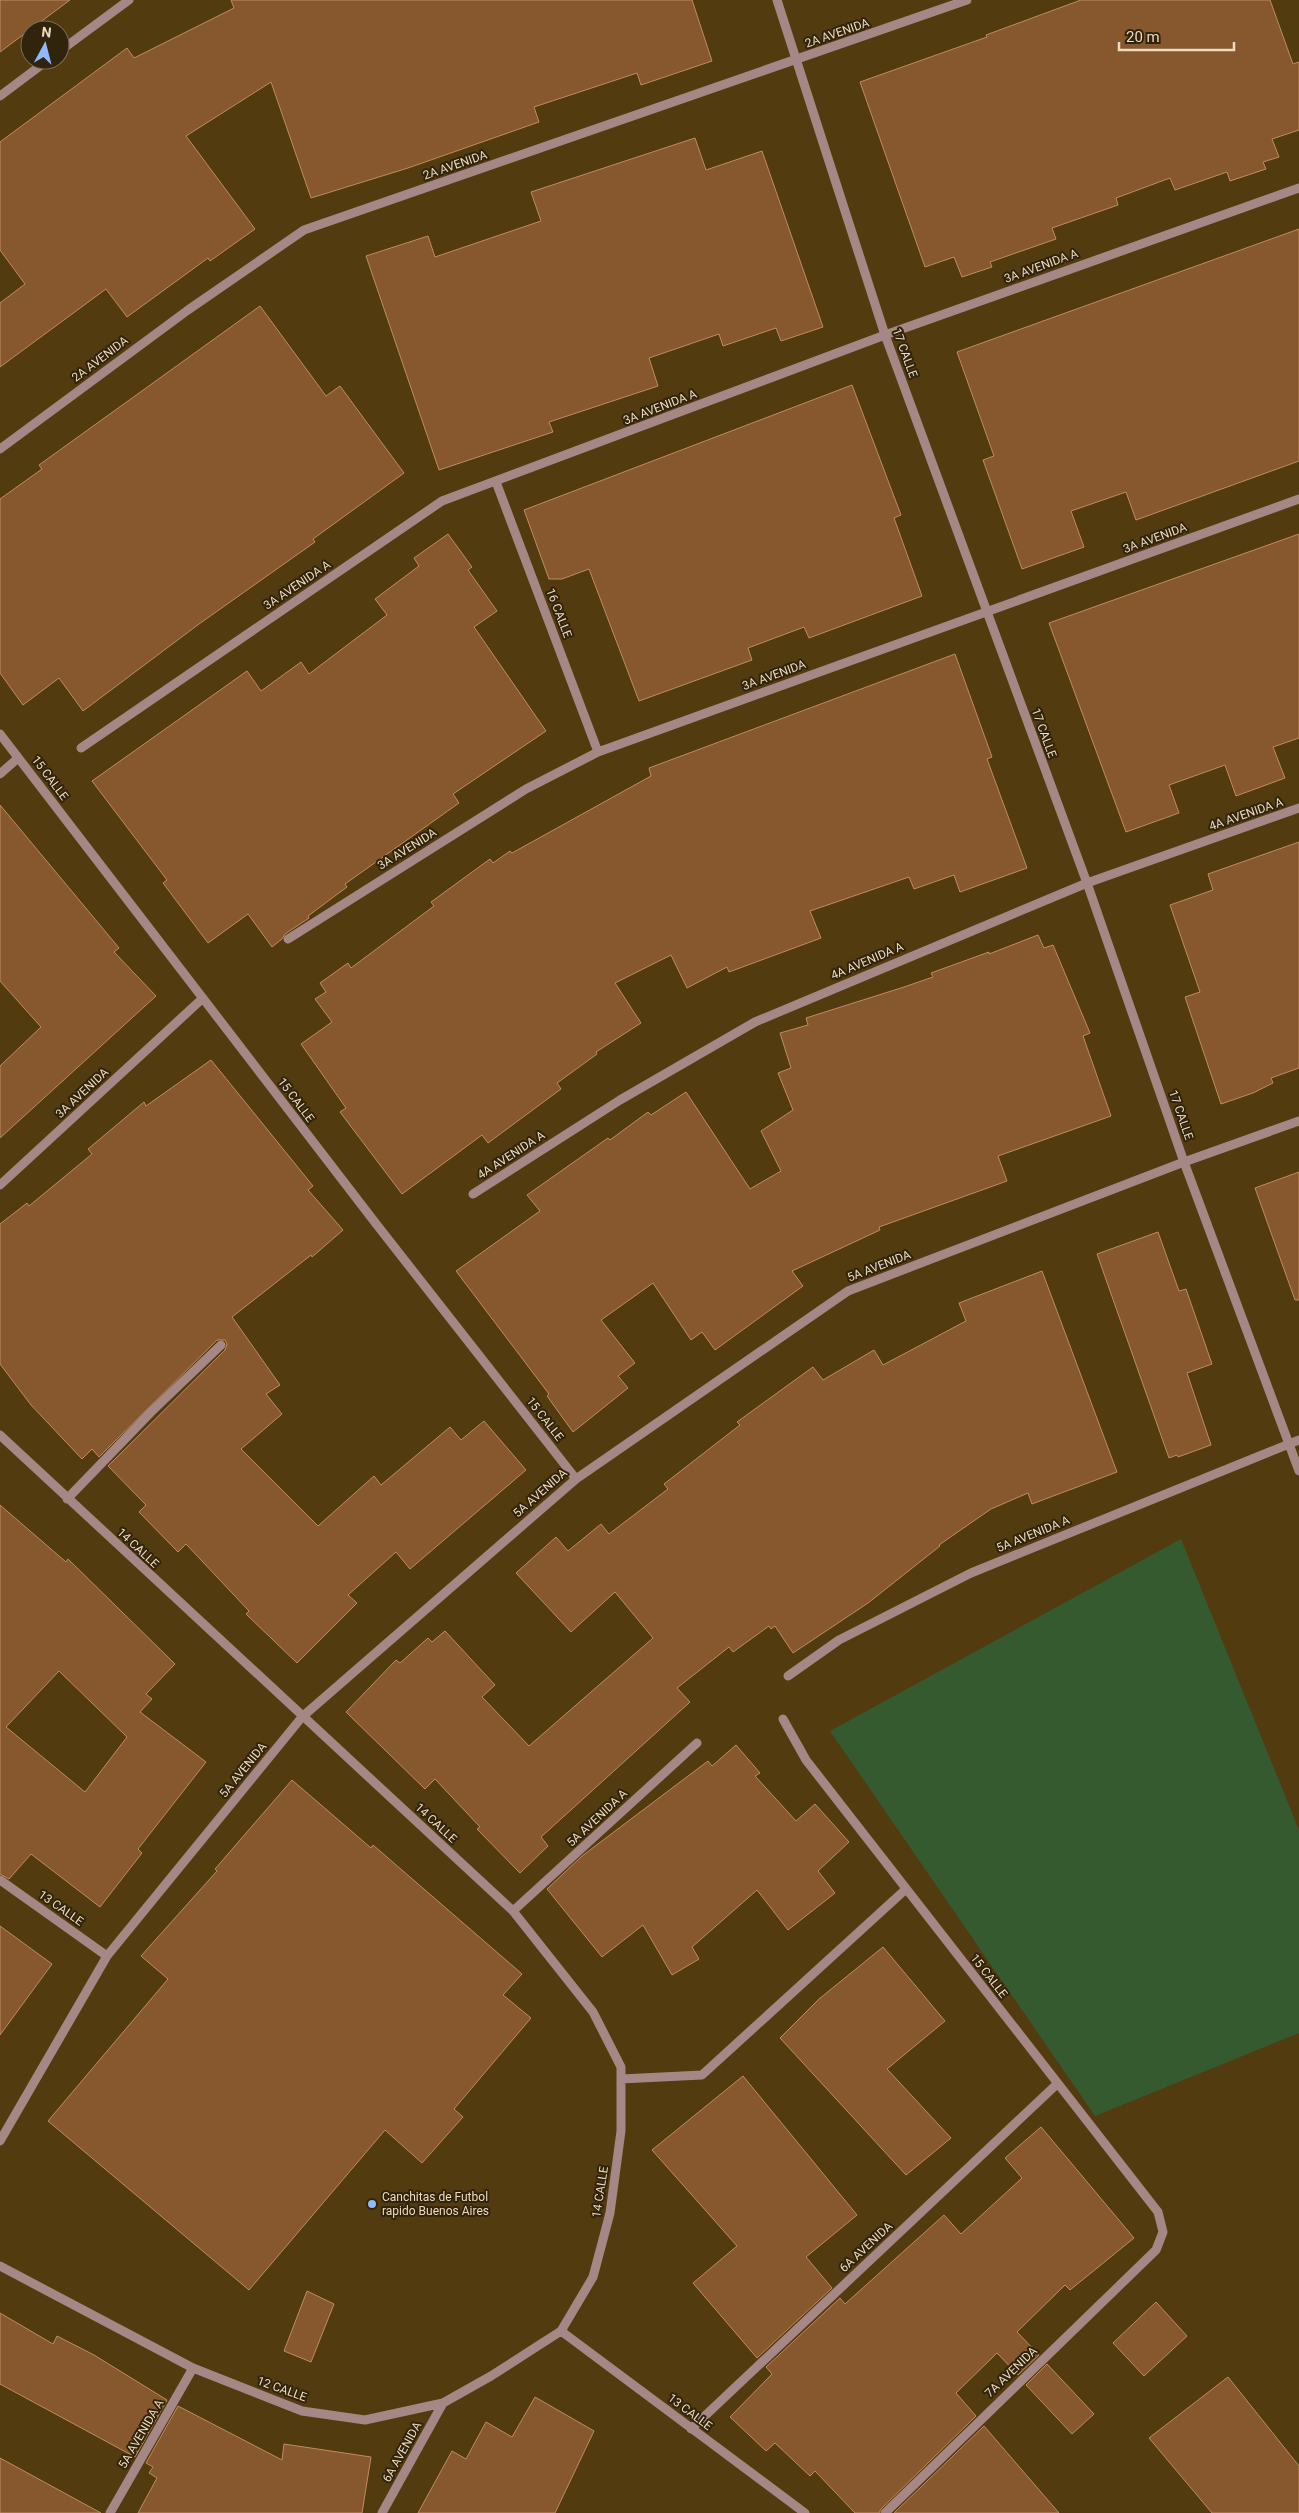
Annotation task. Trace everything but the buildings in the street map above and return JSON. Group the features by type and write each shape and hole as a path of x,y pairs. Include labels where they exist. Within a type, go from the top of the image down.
{"street":[{"path":"70,44 129,0"},
{"name":"17 CALLE","path":"777,0 798,60 885,335 1087,883 1184,1162 1299,1471"},
{"name":"2A AVENIDA","path":"0,449 188,310 304,230 967,0"},
{"path":"0,96 35,70"},
{"name":"3A AVENIDA A","path":"81,748 442,501 885,335 1299,188"},
{"name":"16 CALLE","path":"496,482 598,752"},
{"name":"3A AVENIDA","path":"288,939 526,789 598,752 1299,498"},
{"name":"15 CALLE","path":"0,734 377,1225 576,1479"},
{"path":"0,774 18,758"},
{"name":"4A AVENIDA A","path":"473,1194 620,1100 755,1022 1087,883 1299,808"},
{"name":"3A AVENIDA","path":"0,1185 203,998"},
{"name":"5A AVENIDA","path":"0,2141 107,1956 302,1717 576,1479 848,1291 1184,1162 1299,1121"},
{"path":"67,1499 151,1412 221,1345"},
{"name":"14 CALLE","path":"0,1435 513,1911 593,2012 621,2067 621,2131 610,2213 593,2277 561,2331"},
{"name":"5A AVENIDA A","path":"788,1676 839,1640 971,1573 1299,1440"},
{"name":"15 CALLE","path":"783,1719 806,1760 1158,2212 1163,2232 1156,2250"},
{"name":"5A AVENIDA A","path":"513,1911 697,1742"},
{"name":"13 CALLE","path":"0,1880 107,1956"},
{"path":"621,2079 702,2075 906,1889"},
{"name":"6A AVENIDA","path":"691,2429 1057,2084"},
{"name":"7A AVENIDA","path":"885,2513 1156,2250"},
{"name":"12 CALLE","path":"0,2266 193,2368 302,2411 365,2420 443,2403 491,2376 561,2331"},
{"name":"13 CALLE","path":"561,2331 805,2513"},
{"name":"5A AVENIDA A","path":"110,2513 193,2368"},
{"name":"6A AVENIDA","path":"382,2513 443,2403"}],"green space":[{"path":"1181,1539 1299,1830 1299,2033 1095,2116 830,1731"}],"place":[{"name":"Canchitas de Futbol rapido Buenos Aires","path":"372,2204"}]}
